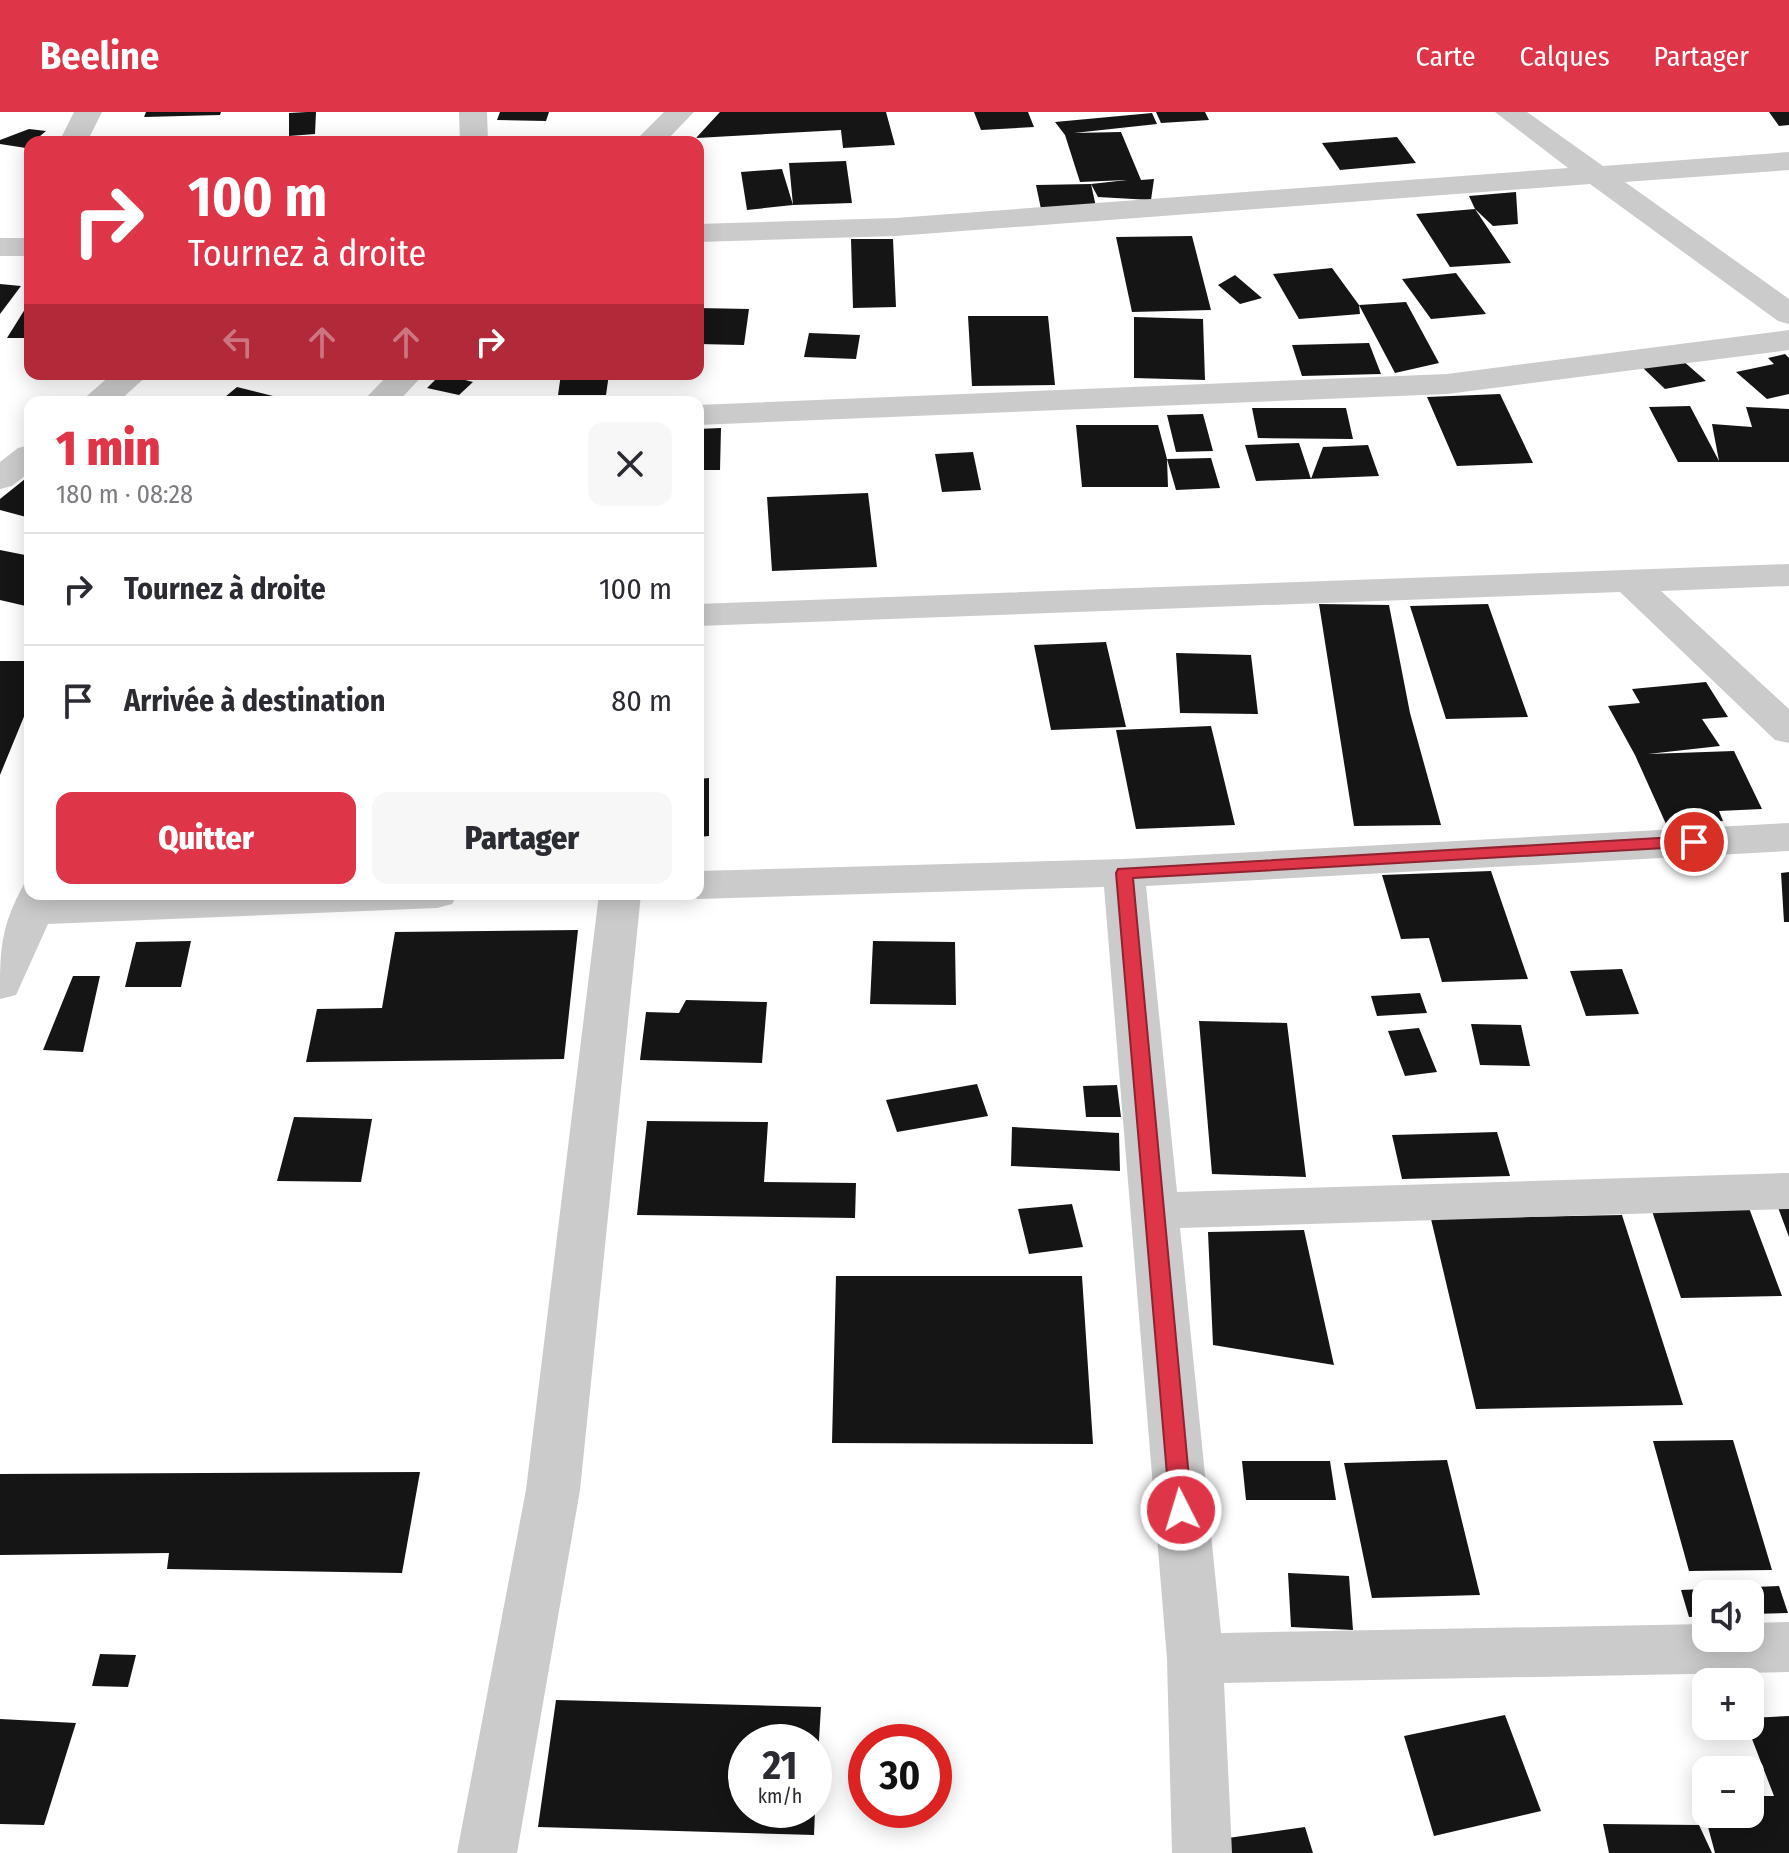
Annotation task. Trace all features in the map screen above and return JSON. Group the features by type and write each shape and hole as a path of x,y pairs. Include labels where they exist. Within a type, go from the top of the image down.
{"street":[{"path":"76,136 88,112"},
{"path":"473,112 474,136"},
{"path":"654,136 680,112"},
{"path":"1509,112 1789,314"},
{"path":"704,233 896,227 1600,178 1789,161"},
{"path":"704,415 1447,384 1789,340"},
{"path":"105,396 125,380"},
{"path":"385,396 402,380"},
{"path":"0,479 24,460"},
{"path":"704,615 1789,575"},
{"path":"1629,581 1789,731"},
{"path":"704,885 1124,873 1789,837"},
{"path":"1124,873 1195,1659 1202,1853"},
{"path":"0,984 36,902 136,900"},
{"path":"487,1853 553,1490 619,900"},
{"path":"1153,1211 1789,1191"},
{"path":"1195,1659 1789,1647"}],"building":[{"path":"146,112 221,112 220,115 144,117"},
{"path":"316,112 315,134 289,136 289,113"},
{"path":"500,112 549,112 546,121 497,120"},
{"path":"720,112 886,112 895,145 843,148 841,130 698,136"},
{"path":"974,112 1028,112 1034,127 981,130"},
{"path":"1156,112 1205,112 1209,120 1161,123"},
{"path":"1769,112 1789,112 1789,125 1779,126"},
{"path":"1152,113 1157,124 1074,133 1121,132 1141,180 1154,179 1151,200 1098,197 1091,184 1127,180 1080,182 1065,135 1055,122"},
{"path":"29,129 46,131 40,136 24,136 24,148 0,144 0,140"},
{"path":"1397,137 1416,163 1340,170 1322,143"},
{"path":"846,161 852,203 793,205 789,163"},
{"path":"782,169 793,205 747,210 741,172"},
{"path":"1091,184 1096,207 1041,209 1036,185"},
{"path":"1516,192 1518,224 1493,226 1475,209 1469,196"},
{"path":"1475,209 1511,263 1450,267 1416,214"},
{"path":"1192,236 1211,310 1132,312 1116,237"},
{"path":"851,239 893,239 896,307 853,308"},
{"path":"1332,268 1359,305 1360,314 1299,319 1273,274"},
{"path":"1456,273 1486,314 1431,319 1402,279"},
{"path":"1235,275 1262,298 1240,304 1218,285"},
{"path":"0,284 21,286 0,314"},
{"path":"1406,302 1439,363 1395,373 1359,305"},
{"path":"704,308 749,309 744,345 704,344"},
{"path":"24,311 24,338 7,338"},
{"path":"968,316 1048,316 1055,385 972,386"},
{"path":"1134,317 1203,319 1205,380 1134,378"},
{"path":"809,333 860,335 856,359 804,357"},
{"path":"1369,343 1381,374 1302,376 1292,345"},
{"path":"1785,354 1789,358 1789,394 1767,399 1736,372 1774,364 1768,358"},
{"path":"1682,360 1706,381 1665,389 1642,367"},
{"path":"435,380 473,382 459,395 427,388"},
{"path":"560,380 608,380 606,395 558,395"},
{"path":"237,387 273,396 226,396"},
{"path":"1500,394 1533,463 1457,466 1427,397"},
{"path":"1690,406 1719,461 1712,424 1752,427 1746,407 1789,409 1789,462 1678,462 1649,407"},
{"path":"1252,408 1346,408 1353,439 1258,438"},
{"path":"1203,414 1213,451 1176,452 1167,415"},
{"path":"1076,425 1158,425 1167,459 1168,487 1082,487"},
{"path":"721,428 720,470 704,470 704,429"},
{"path":"1299,443 1311,479 1256,481 1245,445"},
{"path":"1368,445 1379,476 1311,479 1323,447"},
{"path":"973,452 981,490 942,492 935,454"},
{"path":"1211,458 1220,488 1176,490 1167,459"},
{"path":"24,480 24,516 0,510 0,499"},
{"path":"868,493 877,567 772,571 767,497"},
{"path":"0,550 24,555 24,606 0,600"},
{"path":"1319,604 1389,605 1410,713 1441,825 1354,826"},
{"path":"1488,604 1528,717 1446,719 1410,606"},
{"path":"1106,642 1126,727 1051,730 1034,645"},
{"path":"1176,653 1251,655 1258,714 1180,713"},
{"path":"0,661 24,661 24,717 0,775"},
{"path":"1706,682 1728,717 1702,719 1720,746 1648,754 1734,751 1762,809 1719,811 1723,821 1666,824 1635,755 1608,706 1640,703 1632,689"},
{"path":"1211,726 1235,825 1136,829 1116,730"},
{"path":"704,778 709,778 709,836 704,836"},
{"path":"1491,871 1528,979 1442,982 1429,938 1401,939 1382,875"},
{"path":"1789,872 1789,922 1784,922 1781,873"},
{"path":"578,930 564,1059 306,1062 317,1009 382,1008 395,932"},
{"path":"191,941 181,987 125,987 136,942"},
{"path":"873,941 955,942 956,1005 870,1004"},
{"path":"1622,969 1639,1014 1586,1016 1570,971"},
{"path":"73,976 100,976 83,1052 43,1050"},
{"path":"1420,993 1427,1013 1377,1016 1371,996"},
{"path":"686,1000 767,1002 762,1063 640,1060 646,1012 679,1013"},
{"path":"1199,1021 1287,1023 1306,1177 1212,1174"},
{"path":"1471,1024 1521,1025 1530,1066 1480,1065"},
{"path":"1419,1028 1437,1072 1405,1076 1388,1031"},
{"path":"977,1084 988,1116 897,1132 886,1100"},
{"path":"1117,1085 1121,1117 1086,1117 1083,1086"},
{"path":"294,1117 372,1119 361,1182 277,1181"},
{"path":"647,1121 768,1122 764,1182 856,1183 855,1218 637,1215"},
{"path":"1012,1127 1119,1133 1120,1171 1011,1166"},
{"path":"1497,1132 1510,1176 1402,1179 1392,1135"},
{"path":"1789,1201 1789,1237 1776,1202"},
{"path":"1072,1204 1083,1247 1029,1254 1018,1209"},
{"path":"1749,1208 1782,1296 1681,1298 1652,1211"},
{"path":"1622,1215 1683,1405 1476,1409 1431,1219"},
{"path":"1304,1230 1334,1365 1213,1345 1208,1232"},
{"path":"836,1276 1082,1276 1093,1444 832,1443"},
{"path":"1733,1440 1772,1570 1689,1571 1653,1441"},
{"path":"1447,1460 1480,1595 1372,1598 1344,1463"},
{"path":"1242,1461 1330,1461 1336,1500 1246,1500"},
{"path":"420,1472 402,1573 167,1569 169,1553 0,1555 0,1474"},
{"path":"1288,1573 1349,1576 1353,1630 1291,1627"},
{"path":"1779,1586 1788,1613 1764,1614 1764,1587"},
{"path":"1681,1590 1692,1590 1692,1617 1689,1617"},
{"path":"100,1654 136,1655 128,1687 92,1686"},
{"path":"556,1700 821,1707 820,1724 728,1724 728,1828 814,1828 814,1835 538,1827"},
{"path":"1505,1715 1541,1811 1434,1836 1404,1736"},
{"path":"1789,1716 1789,1853 1715,1853 1708,1828 1764,1828 1764,1796 1774,1796 1764,1770 1764,1756 1759,1756 1752,1740 1764,1740 1764,1717"},
{"path":"0,1719 76,1723 44,1825 0,1824"},
{"path":"1603,1824 1692,1825 1692,1828 1700,1828 1712,1853 1609,1853"},
{"path":"1305,1827 1313,1853 1231,1853 1228,1838"}],"route":[{"path":"1181,1510 1124,873 1694,842"}]}
